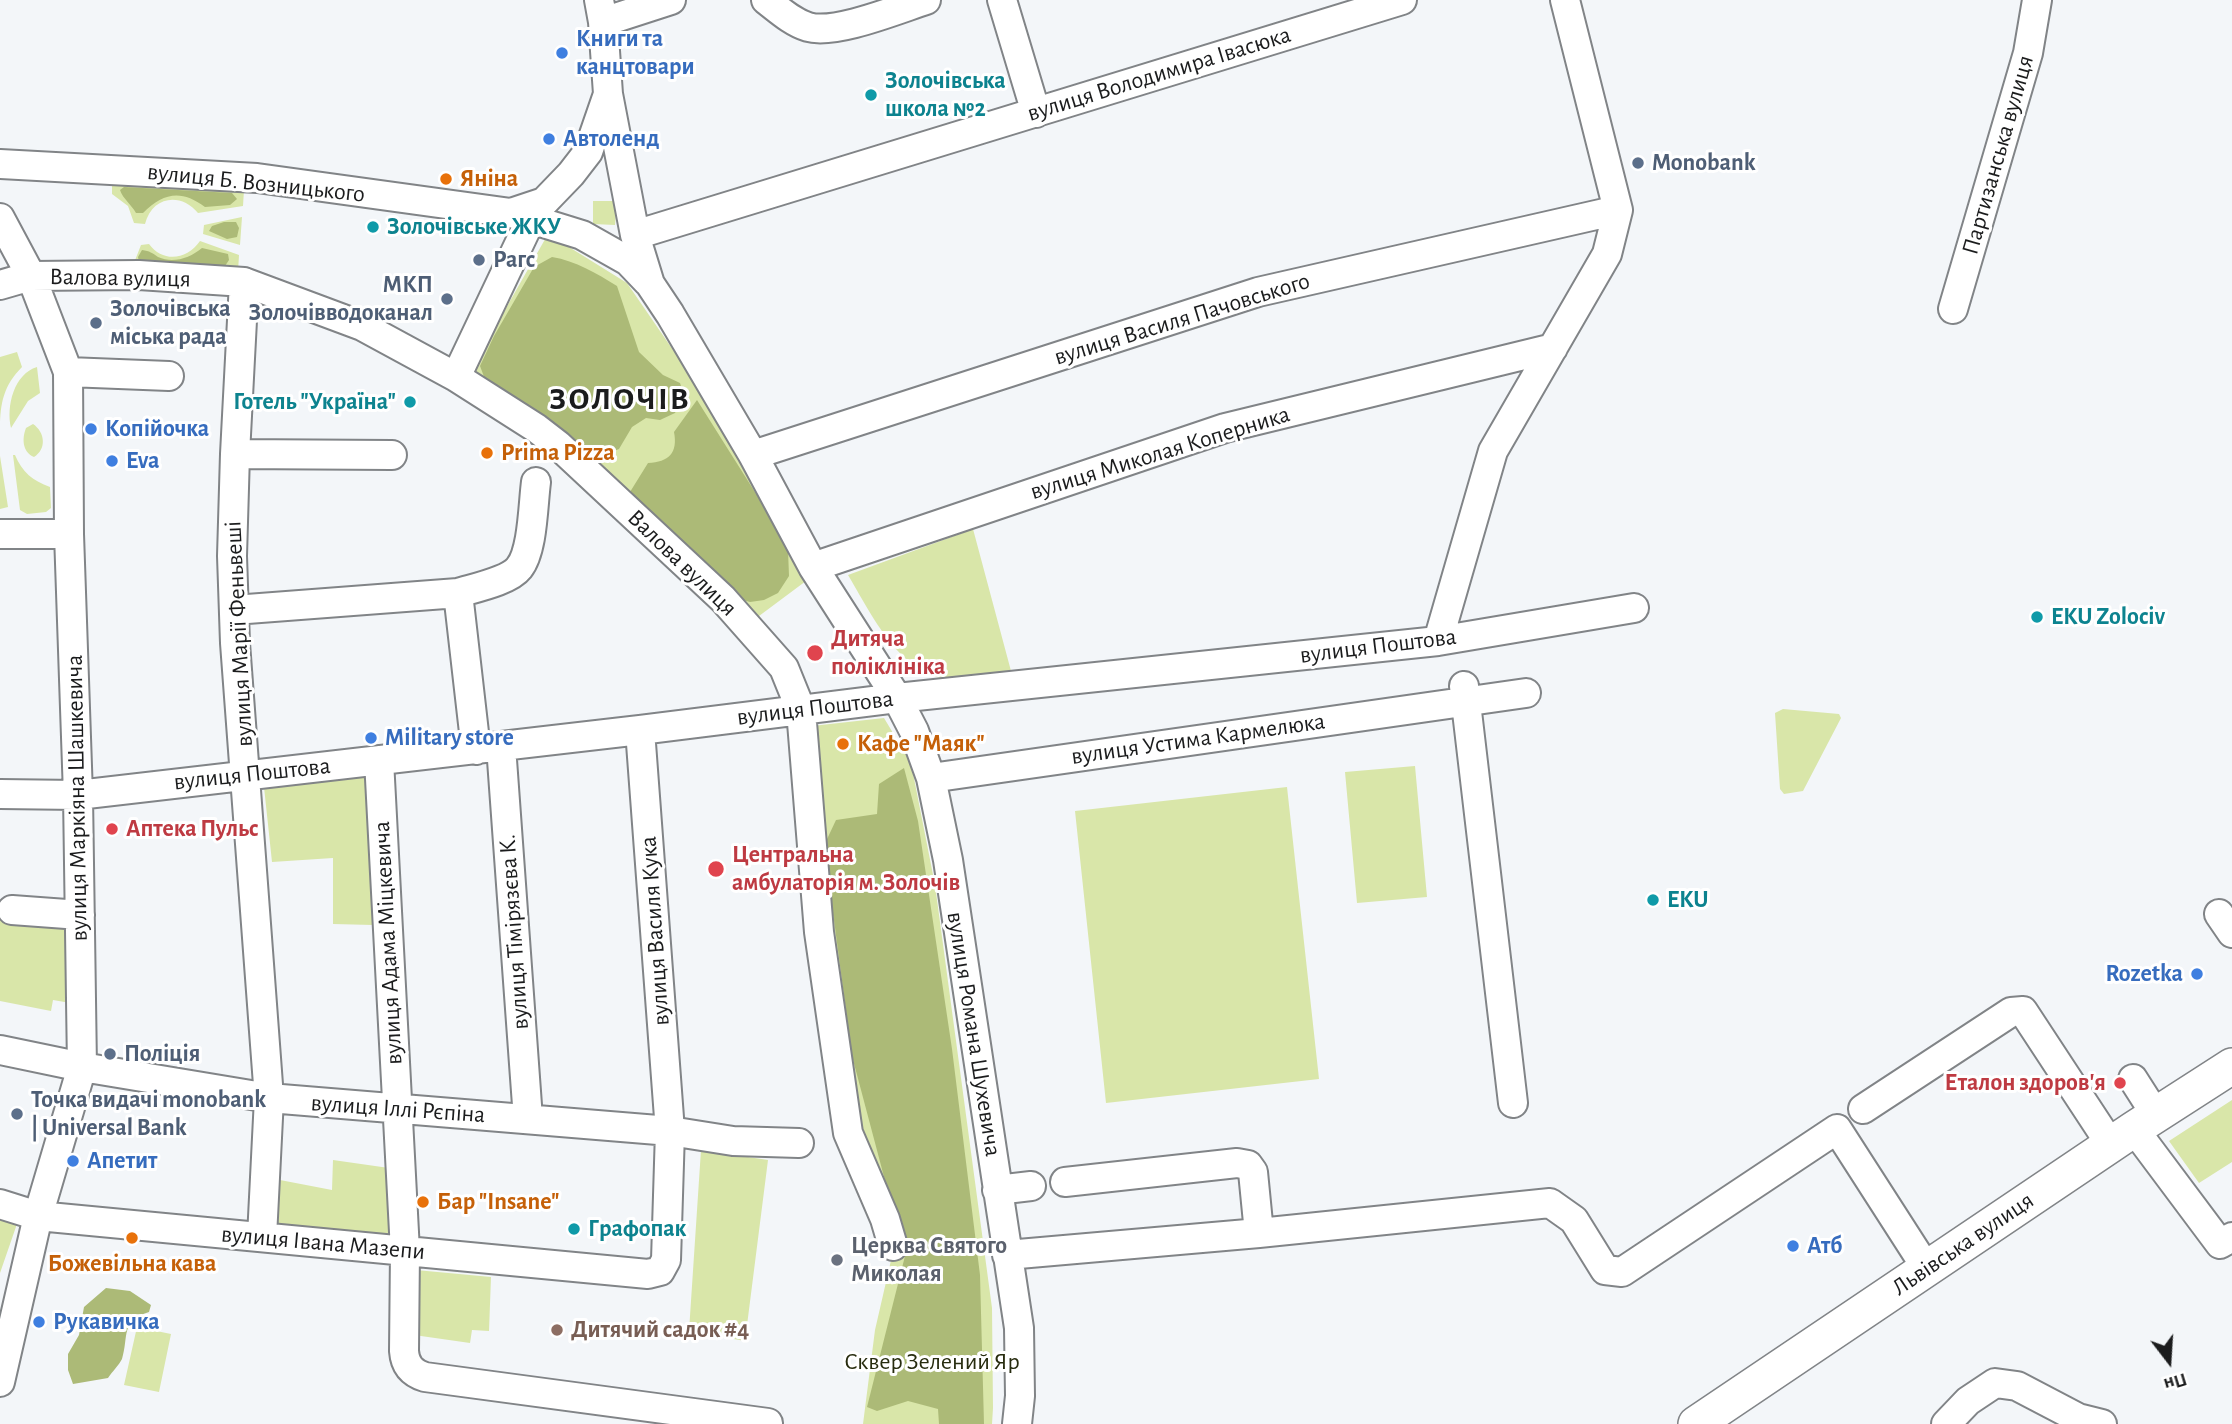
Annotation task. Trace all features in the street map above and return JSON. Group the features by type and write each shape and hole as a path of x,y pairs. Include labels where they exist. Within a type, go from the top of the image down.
{"main road":[{"name":"Львівська вулиця","path":"1696,1424 2232,1066"}],"street":[{"path":"601,11 671,0"},
{"path":"766,0 790,19 809,28 835,28 926,0"},
{"path":"1002,0 1036,113"},
{"name":"вулиця Володимира Івасюка","path":"635,235 1402,0"},
{"path":"1438,641 1493,451 1607,254 1618,210 1565,0"},
{"name":"Партизанська вулиця","path":"1953,309 2028,52 2037,0"},
{"name":"вулиця Романа Шухевича","path":"601,11 608,94 635,235 650,284 753,455 813,567 897,698 914,731 931,778 948,860 1019,1328 1020,1396 1017,1424"},
{"name":"вулиця Б. Возницького","path":"521,216 544,202 588,152 608,94"},
{"name":"вулиця Б. Возницького","path":"0,164 257,178 521,216 582,235 628,261 650,284"},
{"name":"вулиця Василя Пачовського","path":"753,455 1258,292 1618,210"},
{"path":"456,377 521,216"},
{"name":"вулиця Маркіяна Шашкевича","path":"0,218 31,276 68,372 69,534 78,795 82,1067 38,1216 0,1382"},
{"name":"Валова вулиця","path":"0,285 31,276 139,275 244,282 362,326 456,377 536,428 558,445 723,599 784,668 801,710 820,932 848,1133 885,1219 893,1246"},
{"name":"вулиця Марії Феньвеші","path":"244,282 234,454 232,556 269,1098 262,1237"},
{"name":"вулиця Миколая Коперника","path":"813,567 1225,428 1553,348"},
{"path":"68,372 169,376"},
{"path":"234,454 392,455"},
{"path":"234,610 458,593 500,580 519,570 527,553 536,482"},
{"path":"0,534 69,534"},
{"name":"вулиця Тімірязєва К.","path":"458,593 489,748 528,1119"},
{"name":"вулиця Поштова","path":"0,794 78,795 897,698 1438,641 1634,608"},
{"name":"вулиця Устима Кармелюка","path":"931,778 1465,694 1526,693"},
{"path":"1465,694 1513,1103"},
{"name":"вулиця Василя Кука","path":"640,730 670,1131 666,1260 660,1270 648,1274"},
{"name":"вулиця Адама Міцкевича","path":"379,760 405,1251 404,1357 410,1368 419,1375 768,1423"},
{"path":"12,910 80,915"},
{"path":"1863,1109 2011,1012 2023,1011 2134,1130 2220,1244 2232,1237"},
{"name":"вулиця Іллі Рєпіна","path":"0,1050 82,1067 269,1098 670,1131 733,1141 799,1143"},
{"path":"2133,1079 2134,1130"},
{"path":"1007,1255 1259,1233 1550,1203 1574,1220 1605,1270 1622,1272 1837,1129 1927,1269"},
{"path":"1065,1182 1237,1163 1248,1165 1253,1172 1259,1233"},
{"path":"998,1190 1031,1186"},
{"name":"вулиця Івана Мазепи","path":"0,1204 38,1216 372,1250 648,1274"},
{"path":"1946,1424 1968,1401 1994,1383 2017,1385 2078,1418 2102,1424"}],"green space":[{"path":"112,182 244,190 243,206 198,213 184,202 168,200 154,208 145,224 134,223 128,206 112,194"},
{"path":"124,187 232,193 237,199 230,205 205,207 188,198 172,196 158,201 143,213 136,213 121,193 120,190"},
{"path":"593,201 615,201 615,225 593,224"},
{"path":"242,217 240,245 203,234 204,225"},
{"path":"236,222 239,228 237,237 227,239 209,231 212,226"},
{"path":"548,234 627,283 750,462 810,578 755,619 468,375"},
{"path":"200,241 239,255 238,272 134,263 141,245 149,244 161,254 175,257 189,252"},
{"path":"202,248 228,254 229,260 225,266 214,268 139,262 138,257 142,250 164,259 175,260 192,255"},
{"path":"552,257 594,272 617,286 639,352 663,375 680,383 684,395 675,413 660,420 646,418 632,427 619,449 603,455 573,451 486,382 480,366 534,267"},
{"path":"17,352 22,367 4,395 0,428 0,357"},
{"path":"37,367 40,393 28,401 11,428 13,392 23,376"},
{"path":"697,400 765,508 788,550 789,576 778,593 764,600 750,602 736,598 632,506 630,492 648,463 661,461 673,451 674,432"},
{"path":"33,424 40,431 43,440 41,450 34,457 27,452 24,440 26,428"},
{"path":"13,455 29,475 50,487 51,508 46,512 27,514 20,510"},
{"path":"0,456 8,507 0,509"},
{"path":"973,529 1011,671 974,679 952,680 933,676 902,655 877,624 848,575"},
{"path":"1783,709 1839,714 1841,718 1803,791 1784,794 1780,789 1775,713"},
{"name":"Сквер Зелений Яр","path":"884,718 911,763 935,885 992,1308 992,1424 863,1424 875,1330 892,1256 827,973 812,726"},
{"path":"1415,766 1427,897 1357,903 1345,772"},
{"name":"Сквер Зелений Яр","path":"904,768 918,821 952,1049 980,1275 984,1424 939,1424 938,1409 908,1401 877,1411 867,1407 905,1256 852,1056 834,920 821,852 836,820 877,814 879,784"},
{"path":"368,775 373,925 333,924 333,858 272,862 264,787"},
{"path":"1287,787 1319,1079 1106,1103 1075,811"},
{"path":"0,918 77,922 76,1004 53,1000 51,1011 0,1001"},
{"path":"2232,1100 2232,1162 2199,1183 2169,1141"},
{"path":"701,1150 768,1160 745,1341 689,1331"},
{"path":"333,1160 389,1168 391,1242 277,1227 280,1180 332,1190"},
{"path":"0,1216 18,1221 0,1273"},
{"path":"416,1270 491,1277 489,1331 472,1330 470,1343 414,1335"},
{"path":"106,1288 130,1291 151,1305 149,1312 130,1325 122,1359 108,1378 73,1384 68,1370 68,1354 79,1335 84,1307"},
{"path":"137,1327 171,1334 159,1392 124,1385"}],"place":[{"name":"Книги та канцтовари","path":"562,53"},
{"name":"Золочівська школа №2","path":"871,95"},
{"name":"Автоленд","path":"549,139"},
{"name":"Monobank","path":"1638,163"},
{"name":"Яніна","path":"446,179"},
{"name":"Золочівське ЖКУ","path":"373,227"},
{"name":"Рагс","path":"479,260"},
{"name":"МКП Золочівводоканал","path":"447,299"},
{"name":"Золочівська міська рада","path":"96,323"},
{"name":"Готель \"Україна\"","path":"410,402"},
{"name":"Копійочка","path":"91,429"},
{"name":"Prima Pizza","path":"487,453"},
{"name":"Eva","path":"112,461"},
{"name":"EKU Zolociv","path":"2037,617"},
{"name":"Дитяча поліклініка","path":"815,653"},
{"name":"Military store","path":"371,738"},
{"name":"Кафе \"Маяк\"","path":"843,744"},
{"name":"Аптека Пульс","path":"112,829"},
{"name":"Центральна амбулаторія м. Золочів","path":"716,869"},
{"name":"EKU","path":"1653,900"},
{"name":"Rozetka","path":"2197,974"},
{"name":"Поліція","path":"110,1054"},
{"name":"Еталон здоров'я","path":"2120,1083"},
{"name":"Точка видачі monobank | Universal Bank","path":"17,1114"},
{"name":"Апетит","path":"73,1161"},
{"name":"Бар \"Insane\"","path":"423,1202"},
{"name":"Графопак","path":"574,1229"},
{"name":"Божевільна кава","path":"132,1238"},
{"name":"Атб","path":"1793,1246"},
{"name":"Церква Святого Миколая","path":"837,1260"},
{"name":"Рукавичка","path":"39,1322"},
{"name":"Дитячий садок #4","path":"557,1330"}],"district":[{"name":"ЗОЛОЧІВ","path":"620,399"}]}
